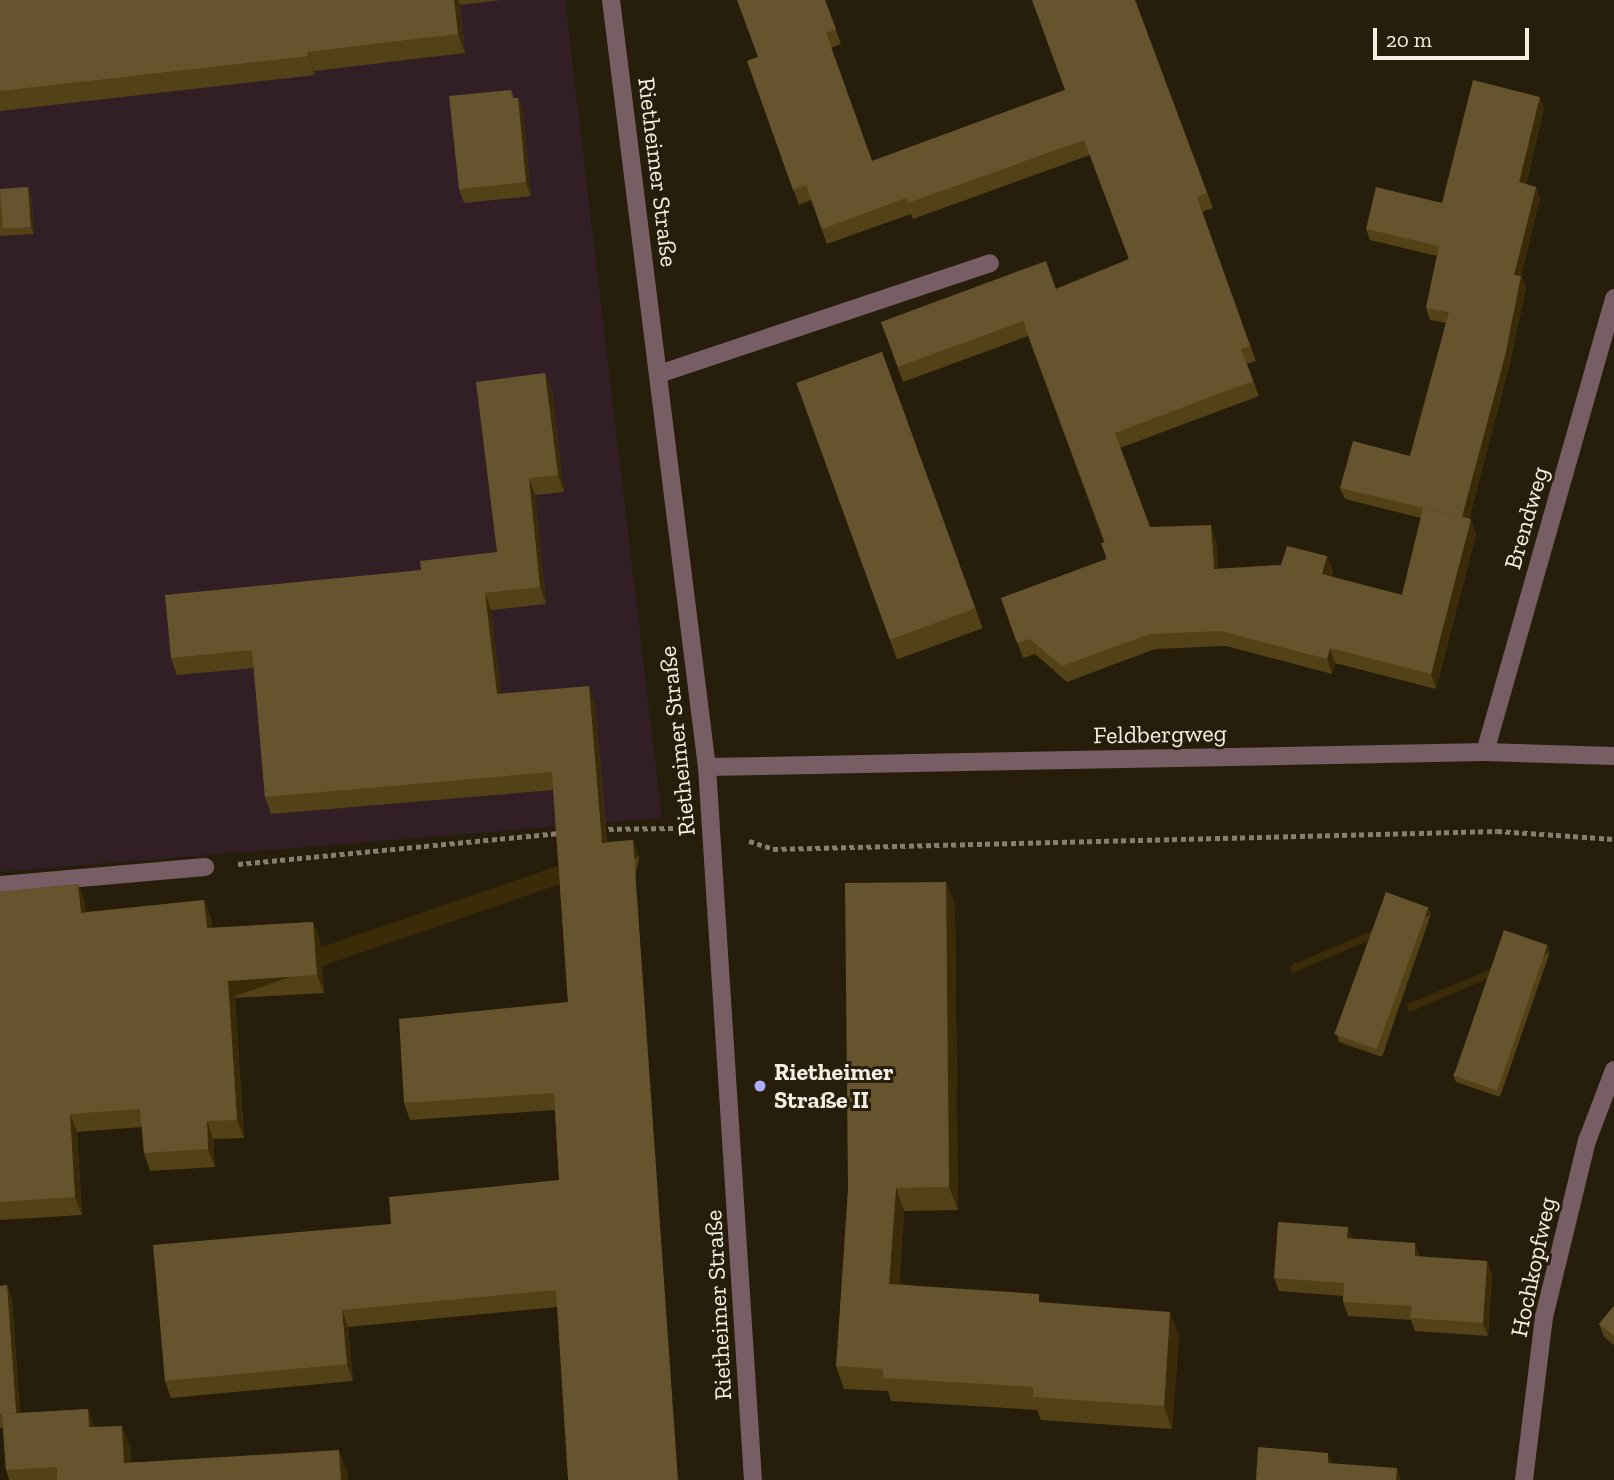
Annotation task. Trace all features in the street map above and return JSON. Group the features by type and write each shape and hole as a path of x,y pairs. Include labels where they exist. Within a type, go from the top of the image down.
{"street":[{"name":"Rietheimer Straße","path":"611,0 707,767 753,1480"},
{"path":"659,374 990,263"},
{"name":"Brendweg","path":"1485,752 1614,298"},
{"name":"Feldbergweg","path":"707,767 1485,752 1614,756"},
{"path":"0,886 205,867"},
{"name":"Hochkopfweg","path":"1524,1480 1544,1317 1587,1141 1614,1070"}],"path":[{"path":"597,830 711,828 773,849 1497,831 1614,839"},
{"path":"205,867 570,832"}],"shaded area":[{"path":"0,0 565,0 662,818 0,872"}],"building":[{"path":"0,0 454,0 458,34 307,52 308,56 0,91"},
{"path":"737,0 825,0 836,29 826,33 872,161 1065,90 1032,0 1135,0 1207,193 1197,197 1250,346 1241,349 1253,381 1115,433 1150,527 1211,525 1214,569 1281,565 1287,546 1327,556 1322,574 1402,595 1423,508 1471,519 1431,674 1330,648 1327,659 1221,631 1150,634 1062,666 1029,639 1017,643 1001,598 1107,559 1101,543 1105,542 1023,321 898,367 881,322 1046,261 1056,289 1129,259 1084,140 908,203 906,198 822,229 806,185 793,190 747,61 758,57"},
{"path":"1473,80 1540,97 1519,182 1536,187 1514,275 1521,276 1505,356 1462,517 1340,488 1353,441 1410,456 1449,312 1426,308 1439,246 1366,229 1376,187 1442,203"},
{"path":"511,90 512,98 518,98 526,182 459,189 449,96"},
{"path":"28,187 31,227 3,229 0,189"},
{"path":"882,352 975,609 890,640 796,383"},
{"path":"545,373 558,475 529,478 540,587 485,593 497,694 589,686 602,843 633,840 678,1480 568,1480 556,1290 342,1310 347,1364 165,1381 153,1245 391,1224 389,1197 559,1180 554,1093 404,1103 399,1019 568,1002 552,772 265,797 252,650 171,658 165,595 421,570 420,561 497,552 476,382"},
{"path":"946,882 949,1187 896,1188 889,1284 1039,1294 1039,1302 1170,1312 1164,1406 1033,1397 1033,1387 883,1378 883,1369 836,1366 848,1189 845,883"},
{"path":"78,884 81,913 204,900 207,928 313,922 317,975 228,981 237,1120 207,1121 208,1149 144,1153 140,1109 70,1114 75,1197 0,1202 0,892"},
{"path":"1386,892 1428,907 1377,1049 1334,1034"},
{"path":"1504,930 1547,945 1497,1091 1454,1076"},
{"path":"1278,1222 1348,1227 1347,1238 1415,1243 1415,1256 1487,1261 1483,1323 1410,1318 1412,1306 1343,1302 1344,1283 1274,1278"},
{"path":"7,1285 16,1413 0,1414 0,1286"},
{"path":"1614,1306 1614,1336 1599,1324"},
{"path":"88,1409 89,1427 122,1426 124,1463 339,1450 341,1480 57,1480 57,1467 6,1470 2,1414"},
{"path":"1258,1447 1328,1453 1328,1463 1397,1468 1396,1480 1256,1480"}],"place":[{"name":"Rietheimer Straße II","path":"760,1086"}]}
